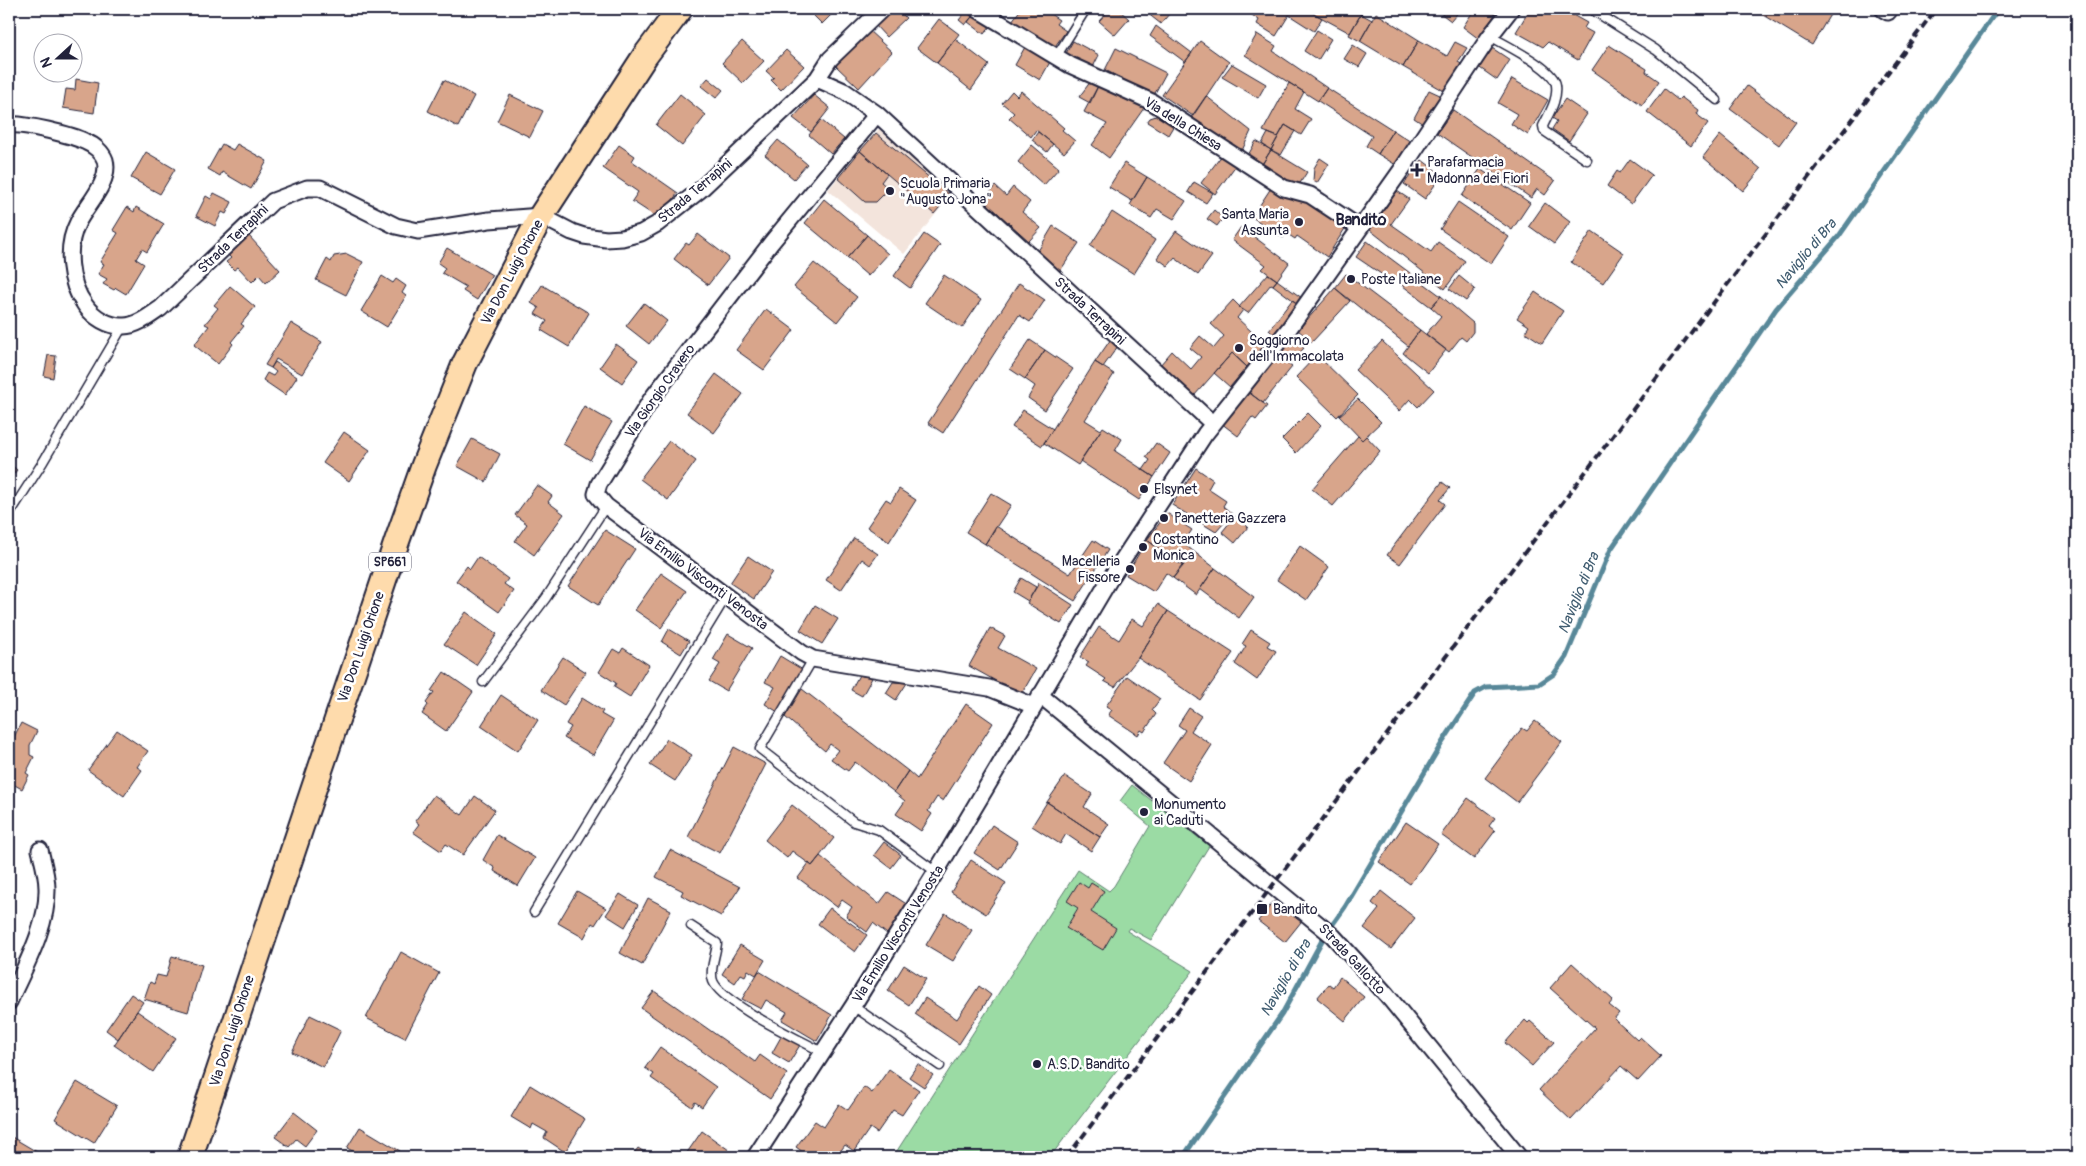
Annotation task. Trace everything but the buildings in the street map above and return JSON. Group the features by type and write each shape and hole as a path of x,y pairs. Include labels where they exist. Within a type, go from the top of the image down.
{"main road":[{"name":"Via Don Luigi Orione","path":"190,1157 352,672 424,465 465,363 541,216 645,56 680,9"}],"street":[{"path":"817,80 830,59 882,9"},
{"name":"Via della Chiesa","path":"977,9 1070,65 1152,102 1284,188 1310,195 1360,228"},
{"path":"1883,9 1888,12 1890,9"},
{"name":"Via Emilio Visconti Venosta","path":"759,1155 936,872 1110,579 1212,423 1288,330 1451,98 1507,10"},
{"name":"Strada Terrapini","path":"123,326 144,319 161,308 273,200 307,188 320,188 396,226 418,231 489,220 541,216 584,236 606,239 622,238 641,233 674,212 700,190 817,80 844,91 877,114 1212,423"},
{"name":"Via Giorgio Cravero","path":"606,506 596,494 599,484 652,398 771,243 877,114"},
{"path":"9,125 24,125 83,140 99,150 105,161 104,174 99,189 77,222 70,253 72,272 76,290 89,311 104,322 123,326"},
{"name":"Via Emilio Visconti Venosta","path":"606,506 726,597 813,659 989,688 1037,700"},
{"name":"Strada Gallotto","path":"1037,700 1328,931 1386,994 1519,1157"},
{"path":"9,1002 37,936 45,910 47,888 40,850"}],"lane":[{"path":"1056,57 1086,9"},
{"path":"1592,9 1656,50 1716,100"},
{"path":"1490,36 1544,68 1553,76 1556,83 1555,101 1543,126 1544,131 1587,160"},
{"path":"9,515 43,462 123,326"},
{"path":"483,682 546,598 606,506"},
{"path":"534,912 726,597"},
{"path":"813,659 760,749 854,822 879,830 936,872"},
{"path":"691,926 717,943 712,973 717,989 741,1008 824,1053"},
{"path":"853,1006 940,1066"}],"shaded area":[{"name":"Scuola Primaria \"Augusto Jona\"","path":"879,129 953,192 904,254 828,190"}],"green space":[{"name":"A.S.D. Bandito","path":"1132,785 1209,846 1151,940 1129,928 1127,931 1193,971 1050,1157 893,1157 1078,870 1109,891 1114,886 1150,826 1120,801"}],"waterway":[{"name":"Naviglio di Bra","path":"1183,1157 1282,1014 1325,935 1345,907 1442,743 1475,693 1486,687 1539,684 1554,674 1566,657 1611,549 1776,309 1839,236 1998,9"}],"railway":[{"path":"1067,1157 1936,9"}],"place":[{"name":"Parafarmacia Madonna dei Fiori","path":"1417,170"},
{"name":"Scuola Primaria \"Augusto Jona\"","path":"890,191"},
{"name":"Santa Maria Assunta","path":"1299,222"},
{"name":"Poste Italiane","path":"1351,279"},
{"name":"Soggiorno dell'Immacolata","path":"1239,348"},
{"name":"Elsynet","path":"1144,489"},
{"name":"Panetteria Gazzera","path":"1164,518"},
{"name":"Costantino Monica","path":"1143,547"},
{"name":"Macelleria Fissore","path":"1130,569"},
{"name":"Monumento ai Caduti","path":"1144,812"},
{"name":"Bandito","path":"1262,909"},
{"name":"A.S.D. Bandito","path":"1037,1064"}],"district":[{"name":"Bandito","path":"1361,220"}]}
